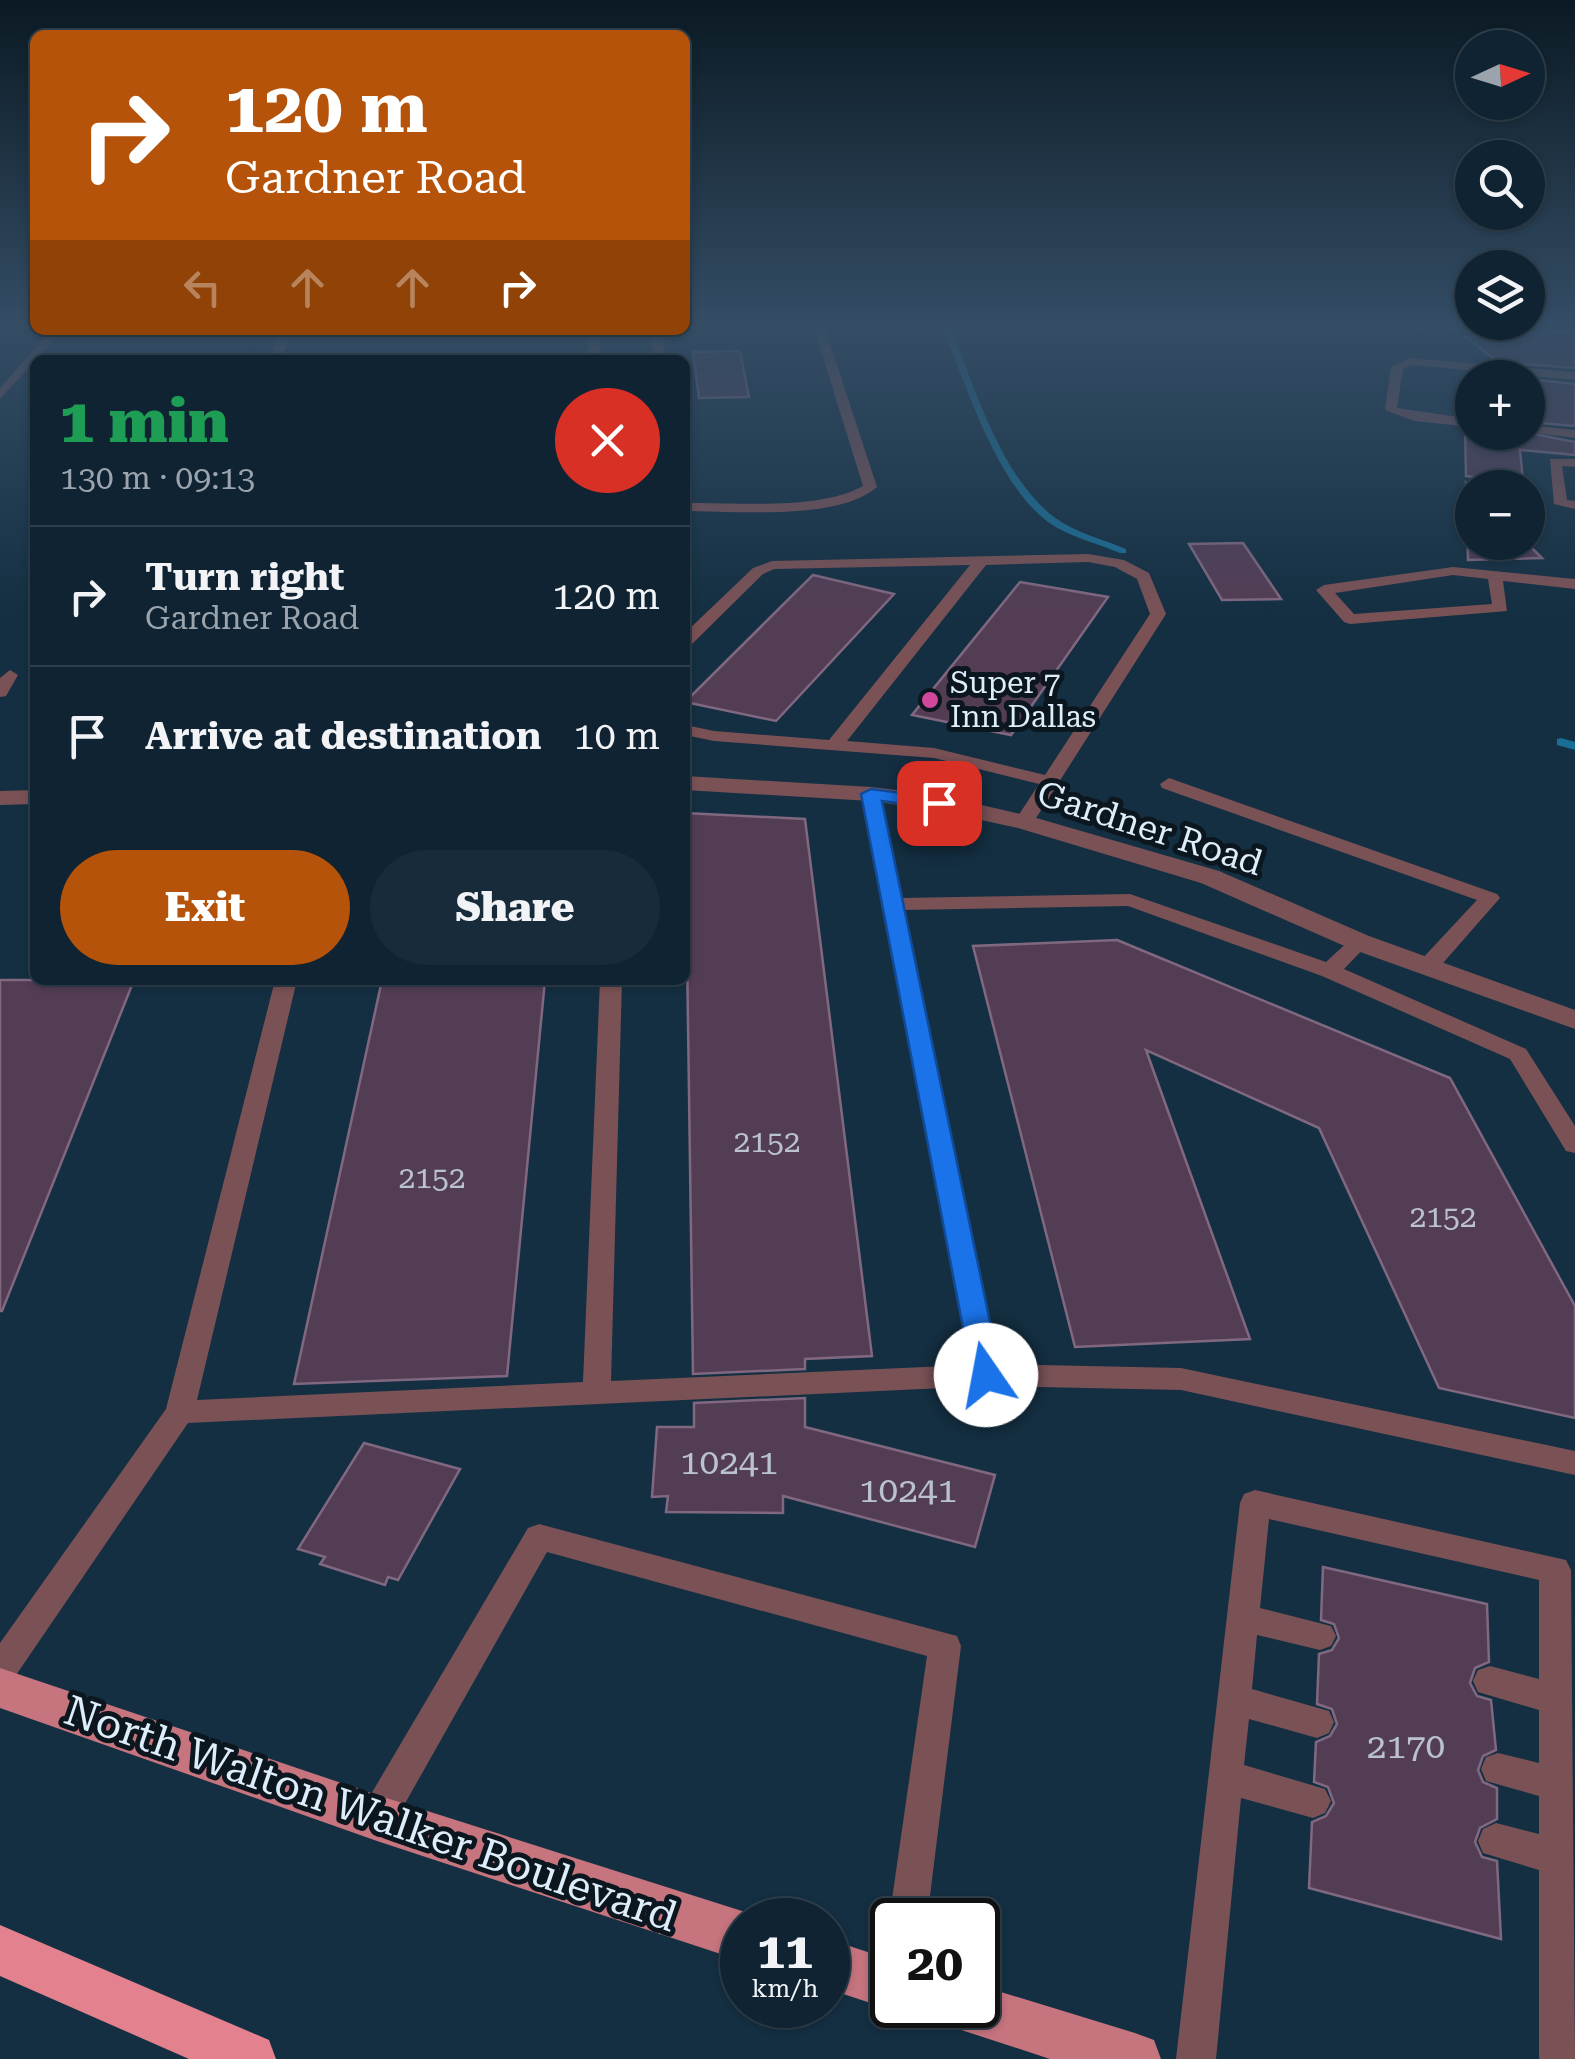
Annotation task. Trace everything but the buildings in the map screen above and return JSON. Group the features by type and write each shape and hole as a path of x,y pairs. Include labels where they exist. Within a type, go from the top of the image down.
{"highway":[{"path":"0,1950 250,2059"}],"main road":[{"name":"North Walton Walker Boulevard","path":"0,1688 377,1818 720,1929"},
{"path":"1000,2018 1135,2059"}],"street":[{"name":"Gardner Road","path":"690,783 871,794 939,803 1024,822 1210,877 1359,942 1575,1020"},
{"path":"0,798 30,797"}],"lane":[{"path":"690,506 787,506 849,499 870,488 849,421"},
{"path":"1545,431 1575,434"},
{"path":"1575,463 1555,462 1561,504 1575,505"},
{"path":"690,637 758,571 772,565 1088,558 1119,563 1144,576 1158,614 1024,822"},
{"path":"834,746 982,560"},
{"path":"1494,576 1501,608 1350,619 1324,590 1453,571 1575,584"},
{"path":"690,731 934,753 1048,781"},
{"path":"1169,784 1490,898 1428,966"},
{"path":"871,794 986,1375"},
{"path":"891,904 1130,900 1330,970 1518,1054 1575,1145"},
{"path":"1330,970 1359,942"},
{"path":"0,1670 180,1412 285,985"},
{"path":"598,1392 611,985"},
{"path":"180,1412 986,1375 1181,1379 1575,1464"},
{"path":"1196,2059 1255,1503 1565,1568 1554,1699 1559,2059"},
{"path":"377,1818 540,1537 945,1646 911,1898"},
{"path":"1243,1618 1320,1636"},
{"path":"1490,1681 1554,1699"},
{"path":"1234,1700 1317,1722"},
{"path":"1498,1769 1556,1784"},
{"path":"1226,1777 1313,1801"},
{"path":"1496,1842 1556,1856"}],"waterway":[{"path":"986,421 1003,458 1035,504 1060,525 1123,551"},
{"path":"1561,742 1575,746"}],"place":[{"name":"Super 7 Inn Dallas","path":"930,700"}],"route":[{"path":"939,803 871,794 986,1375"}]}
